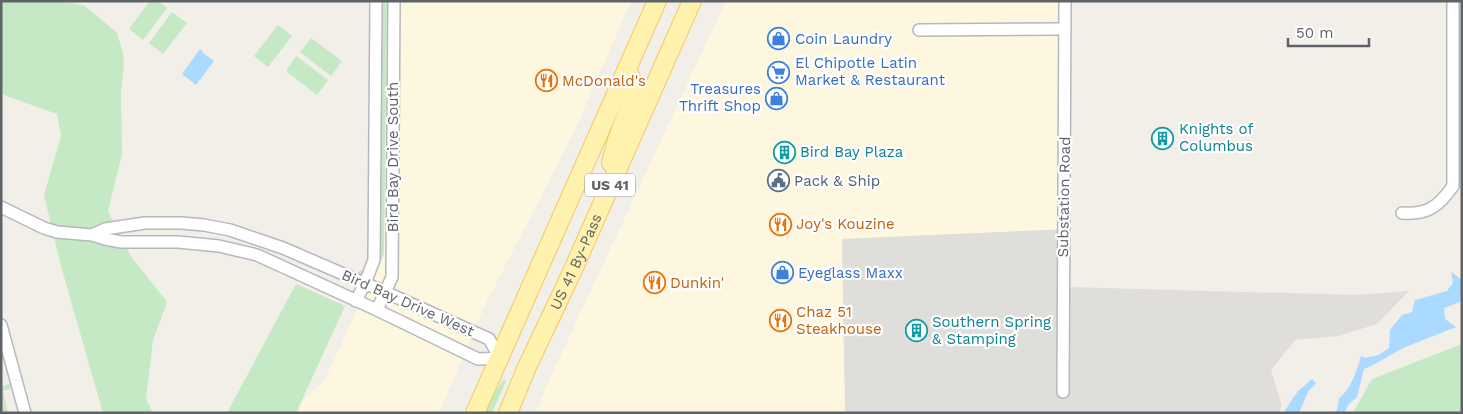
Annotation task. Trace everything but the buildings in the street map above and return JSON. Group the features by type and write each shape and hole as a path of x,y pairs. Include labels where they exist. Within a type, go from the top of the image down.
{"main road":[{"name":"US 41 By-Pass","path":"475,413 657,1"},
{"name":"US 41 By-Pass","path":"508,413 526,369 606,196 692,1"},
{"path":"606,196 613,153 633,98 634,85 627,69"},
{"path":"500,358 526,369"}],"street":[{"name":"Bird Bay Drive South","path":"356,301 374,260 376,1"},
{"name":"Bird Bay Drive South","path":"376,310 392,277 394,1"},
{"name":"Substation Road","path":"1063,392 1065,1"},
{"path":"1453,186 1456,9"},
{"path":"919,30 1065,29"},
{"path":"1402,213 1431,209 1444,200 1462,174"},
{"name":"Bird Bay Drive West","path":"1,207 44,228 57,232 92,235 105,240 121,242 178,242 219,246 257,255 478,359 500,358 489,339 365,283 274,245 230,230 181,223 146,223 105,229 92,235"},
{"path":"1,325 25,413"}],"shaded area":[{"path":"387,1 631,1 573,134 485,305 439,413 298,413 304,399 324,381 384,254"},
{"path":"726,1 1072,1 1070,229 842,239 845,413 536,413 547,385"},
{"path":"1070,229 1069,287 1356,295 1409,291 1377,324 1338,336 1295,340 1271,370 1282,406 1280,413 845,413 842,239"}],"green space":[{"path":"1,1 61,1 85,6 117,33 123,53 124,65 121,92 122,154 108,211 130,255 167,302 153,340 146,399 153,413 103,413 61,266 44,195 61,136 57,114 1,94"},
{"path":"150,1 158,1 167,8 143,40 129,29"},
{"path":"371,1 387,1 384,254 367,291 350,274 364,270 371,255"},
{"path":"172,12 187,23 163,54 149,43"},
{"path":"278,25 292,36 268,67 254,56"},
{"path":"311,38 342,61 331,76 300,52"},
{"path":"296,56 328,80 317,95 286,71"},
{"path":"296,284 345,306 296,413 227,413"},
{"path":"1462,344 1462,413 1353,413 1372,379"},
{"path":"504,379 506,381 492,413 484,413 490,399"},
{"path":"10,384 12,388 3,391 8,413 1,413 1,386"}],"water":[{"path":"200,49 214,61 196,85 182,74"},
{"path":"1451,272 1462,280 1462,296 1460,302 1444,308 1445,319 1456,327 1403,348 1364,369 1357,397 1349,404 1344,413 1332,413 1337,410 1339,398 1350,385 1361,356 1365,358 1379,355 1389,348 1390,330 1402,315 1412,312 1415,300 1447,291 1453,283"},
{"path":"1312,379 1316,383 1308,392 1299,413 1286,413 1285,410 1298,391"}],"place":[{"name":"Coin Laundry","path":"779,39"},
{"name":"El Chipotle Latin Market & Restaurant","path":"779,72"},
{"name":"McDonald's","path":"546,81"},
{"name":"Treasures Thrift Shop","path":"777,98"},
{"name":"Knights of Columbus","path":"1163,138"},
{"name":"Bird Bay Plaza","path":"784,152"},
{"name":"Pack & Ship","path":"778,181"},
{"name":"Joy's Kouzine","path":"780,224"},
{"name":"Eyeglass Maxx","path":"782,273"},
{"name":"Dunkin'","path":"654,283"},
{"name":"Chaz 51 Steakhouse","path":"780,321"},
{"name":"Southern Spring & Stamping","path":"916,331"}]}
